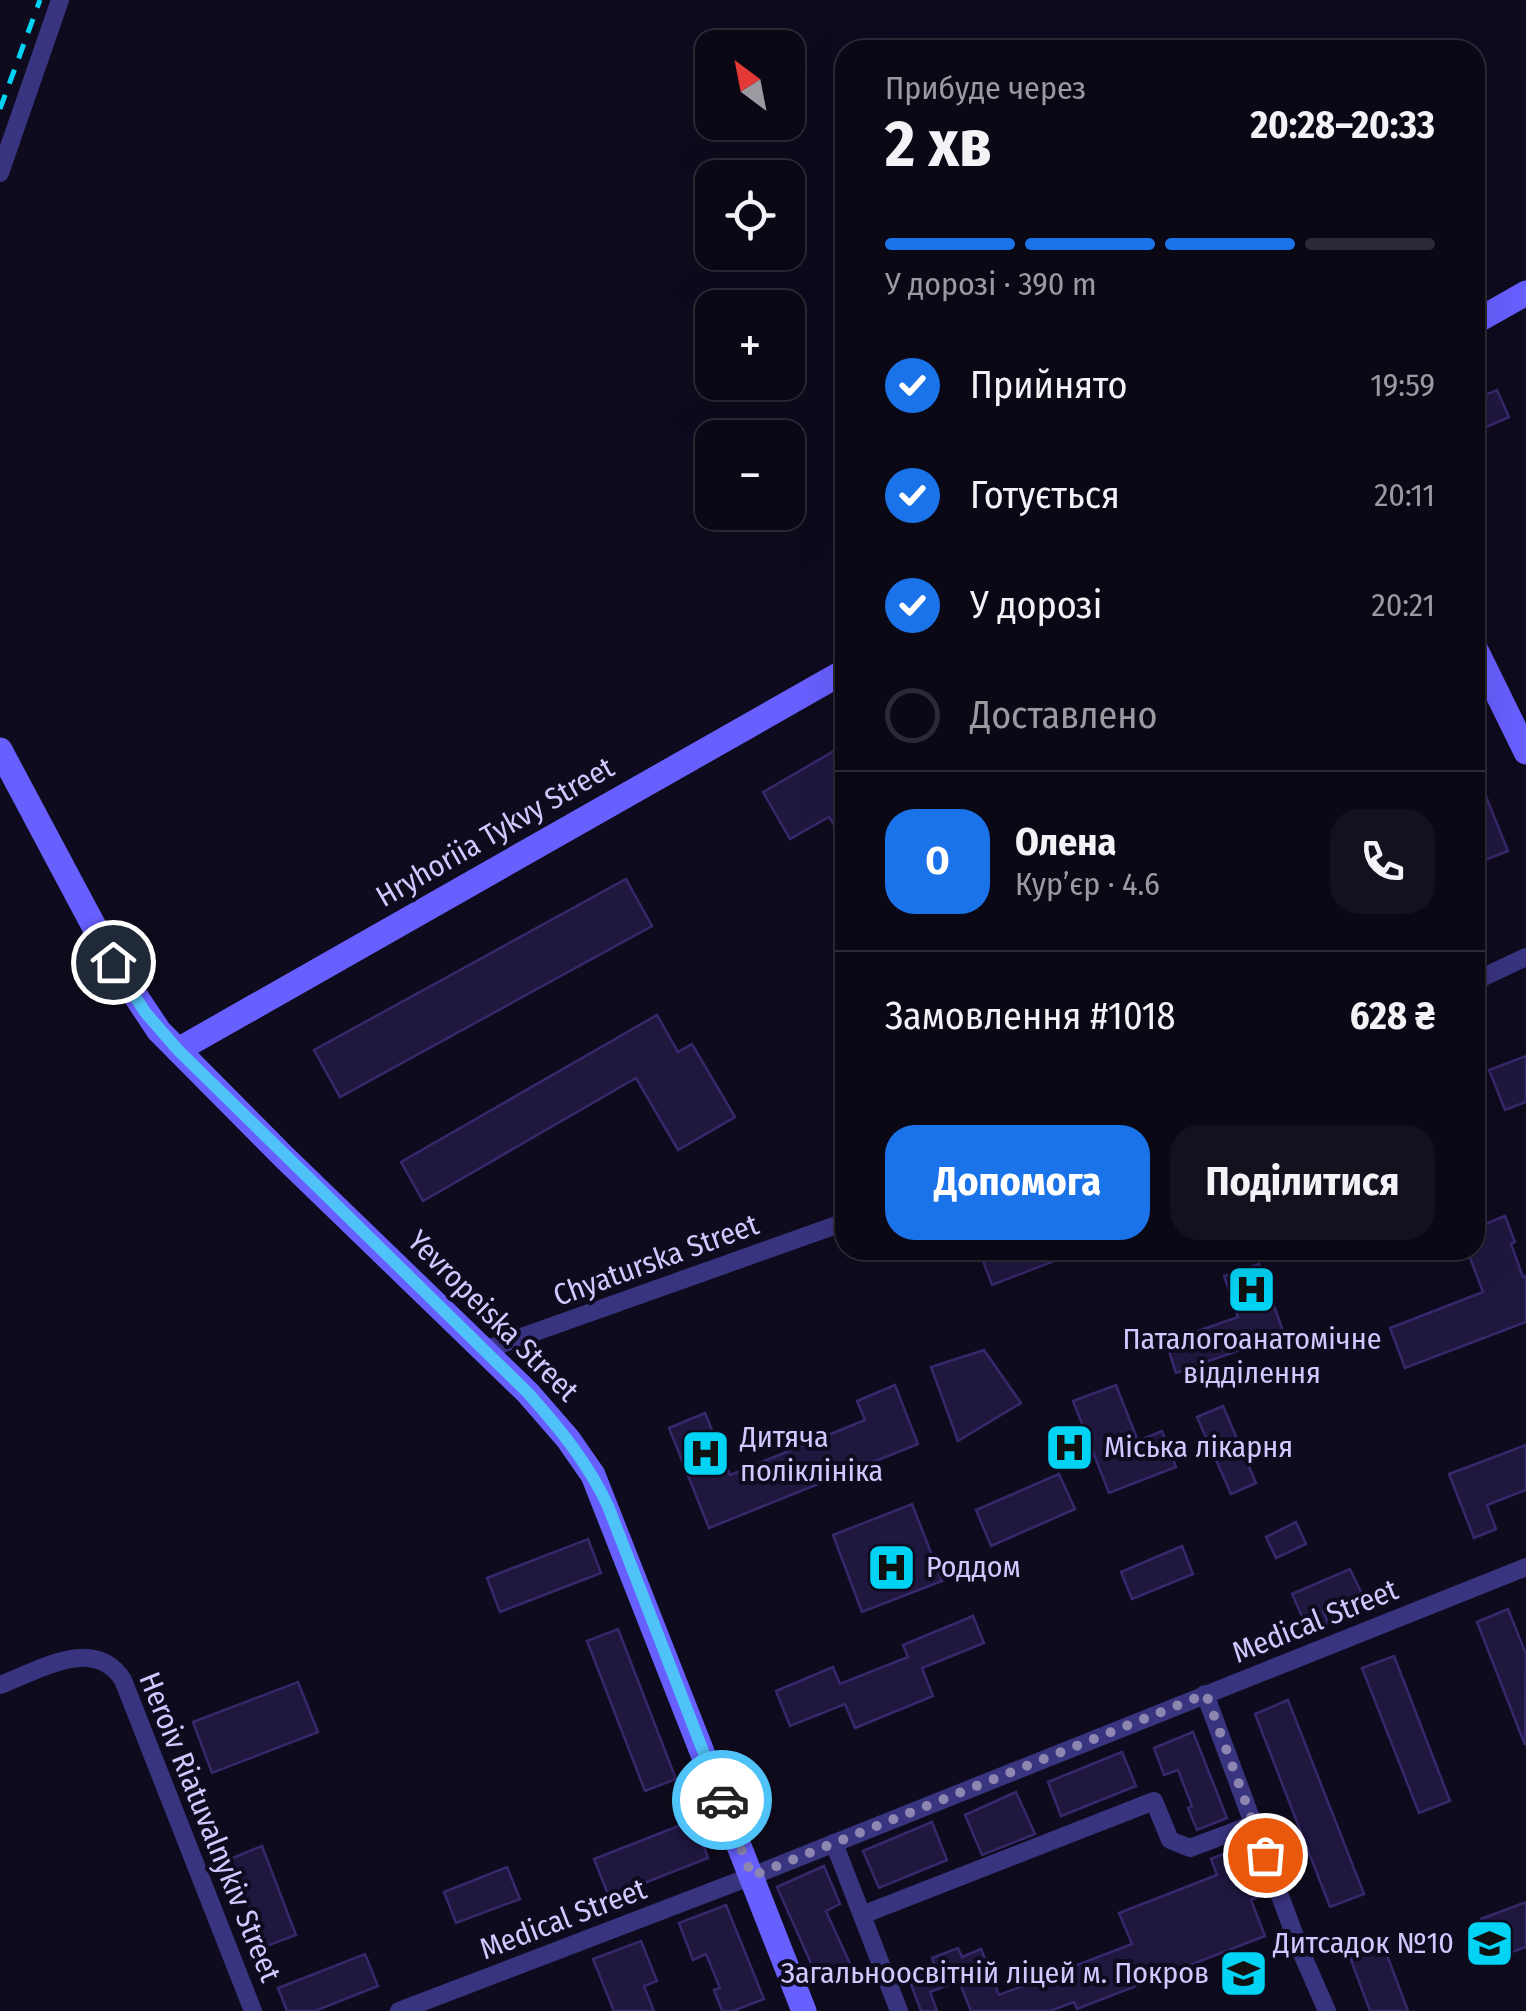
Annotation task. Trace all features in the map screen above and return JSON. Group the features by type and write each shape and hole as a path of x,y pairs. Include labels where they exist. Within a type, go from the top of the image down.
{"street":[{"path":"0,173 60,0"},
{"path":"1485,316 1526,292"},
{"path":"1485,668 1526,752"},
{"name":"Hryhoriia Tykvy Street","path":"178,1050 835,677"},
{"name":"Yevropeiska Street","path":"0,750 113,962 145,1012 178,1050 485,1350 568,1438 593,1475 752,1876 796,2009"},
{"path":"1485,976 1526,957"},
{"name":"Chyaturska Street","path":"485,1350 835,1226"},
{"name":"Medical Street","path":"399,2011 752,1876 1526,1567"},
{"name":"Heroiv Riatuvalnykiv Street","path":"0,1685 77,1658 96,1656 114,1665 124,1680 253,2011"},
{"path":"1206,1694 1326,2011"},
{"path":"862,1915 1154,1801 1170,1840 1190,1848 1254,1824"},
{"path":"834,1843 899,2011"}],"building":[{"path":"1497,390 1509,417 1485,428 1485,395"},
{"path":"834,751 835,826 829,817 790,839 763,792"},
{"path":"1485,794 1508,851 1485,860"},
{"path":"626,879 652,926 340,1097 314,1050"},
{"path":"657,1015 678,1052 692,1044 735,1117 678,1150 636,1078 423,1201 401,1162"},
{"path":"1526,1056 1526,1102 1505,1110 1489,1070"},
{"path":"1505,1216 1515,1242 1511,1244 1523,1277 1526,1276 1526,1322 1405,1368 1390,1328 1483,1292 1471,1260 1485,1260 1485,1224"},
{"path":"983,1260 1057,1260 992,1285"},
{"path":"1259,1264 1284,1334 1176,1373 1166,1342 1238,1317 1224,1276"},
{"path":"984,1350 1021,1403 958,1441 931,1367"},
{"path":"895,1385 918,1444 709,1528 669,1428 705,1413 730,1475 865,1420 857,1401"},
{"path":"1116,1385 1138,1441 1162,1431 1176,1467 1109,1493 1073,1401"},
{"path":"1223,1406 1256,1483 1231,1494 1197,1417"},
{"path":"1526,1445 1526,1490 1487,1505 1496,1529 1474,1538 1449,1474"},
{"path":"1059,1474 1075,1509 991,1546 976,1510"},
{"path":"912,1504 942,1581 862,1612 833,1535"},
{"path":"1296,1522 1306,1544 1276,1558 1266,1537"},
{"path":"588,1539 601,1573 500,1612 487,1578"},
{"path":"1182,1546 1193,1574 1132,1599 1121,1572"},
{"path":"1350,1569 1362,1594 1323,1611 1328,1623 1309,1632 1292,1594"},
{"path":"1508,1609 1526,1654 1525,1745 1477,1622"},
{"path":"973,1616 984,1643 922,1668 933,1696 855,1728 845,1704 790,1726 776,1691 833,1667 840,1684 908,1657 903,1645"},
{"path":"618,1629 676,1779 645,1791 587,1641"},
{"path":"1394,1656 1450,1801 1419,1813 1362,1668"},
{"path":"298,1682 318,1732 212,1773 193,1722"},
{"path":"1288,1700 1364,1894 1330,1907 1255,1714"},
{"path":"1193,1732 1227,1818 1197,1830 1178,1770 1164,1775 1154,1748"},
{"path":"1122,1752 1136,1786 1061,1816 1048,1782"},
{"path":"1016,1792 1035,1834 982,1855 965,1815"},
{"path":"694,1820 708,1858 609,1897 594,1859"},
{"path":"932,1822 947,1860 879,1888 863,1851"},
{"path":"262,1846 296,1935 264,1947 230,1859"},
{"path":"1241,1847 1260,1896 1251,1900 1265,1936 1077,2009 1074,2002 1050,2011 971,2011 959,1981 930,1992 937,2011 921,2011 907,1974 934,1964 932,1958 958,1948 962,1957 981,1949 999,1995 1132,1944 1119,1913 1217,1875 1211,1859"},
{"path":"824,1866 840,1904 826,1911 851,1966 819,1981 777,1887"},
{"path":"507,1867 520,1899 456,1923 444,1892"},
{"path":"1526,1902 1526,1947 1496,1958 1481,1919"},
{"path":"726,1905 764,1999 733,2011 722,2011 714,1990 720,1988 706,1954 693,1960 679,1923"},
{"path":"1381,1939 1408,2011 1370,2011 1348,1952"},
{"path":"641,1941 657,1981 644,1986 654,2011 614,2011 593,1959"},
{"path":"365,1954 378,1986 315,2011 287,2011 278,1988"}],"railway":[{"path":"0,109 40,0"}],"way so far":[{"path":"722,1800 752,1876 1206,1694 1265,1855"}],"place":[{"name":"Паталогоанатомічне відділення","path":"1252,1290"},
{"name":"Мiська лiкарня","path":"1069,1447"},
{"name":"Дитяча поліклініка","path":"705,1454"},
{"name":"Роддом","path":"891,1567"},
{"name":"Дитсадок №10","path":"1489,1943"},
{"name":"Загальноосвітній ліцей м. Покров","path":"1244,1973"}],"route":[{"path":"113,962 145,1012 178,1050 528,1393 568,1438 608,1506 722,1800"}]}
